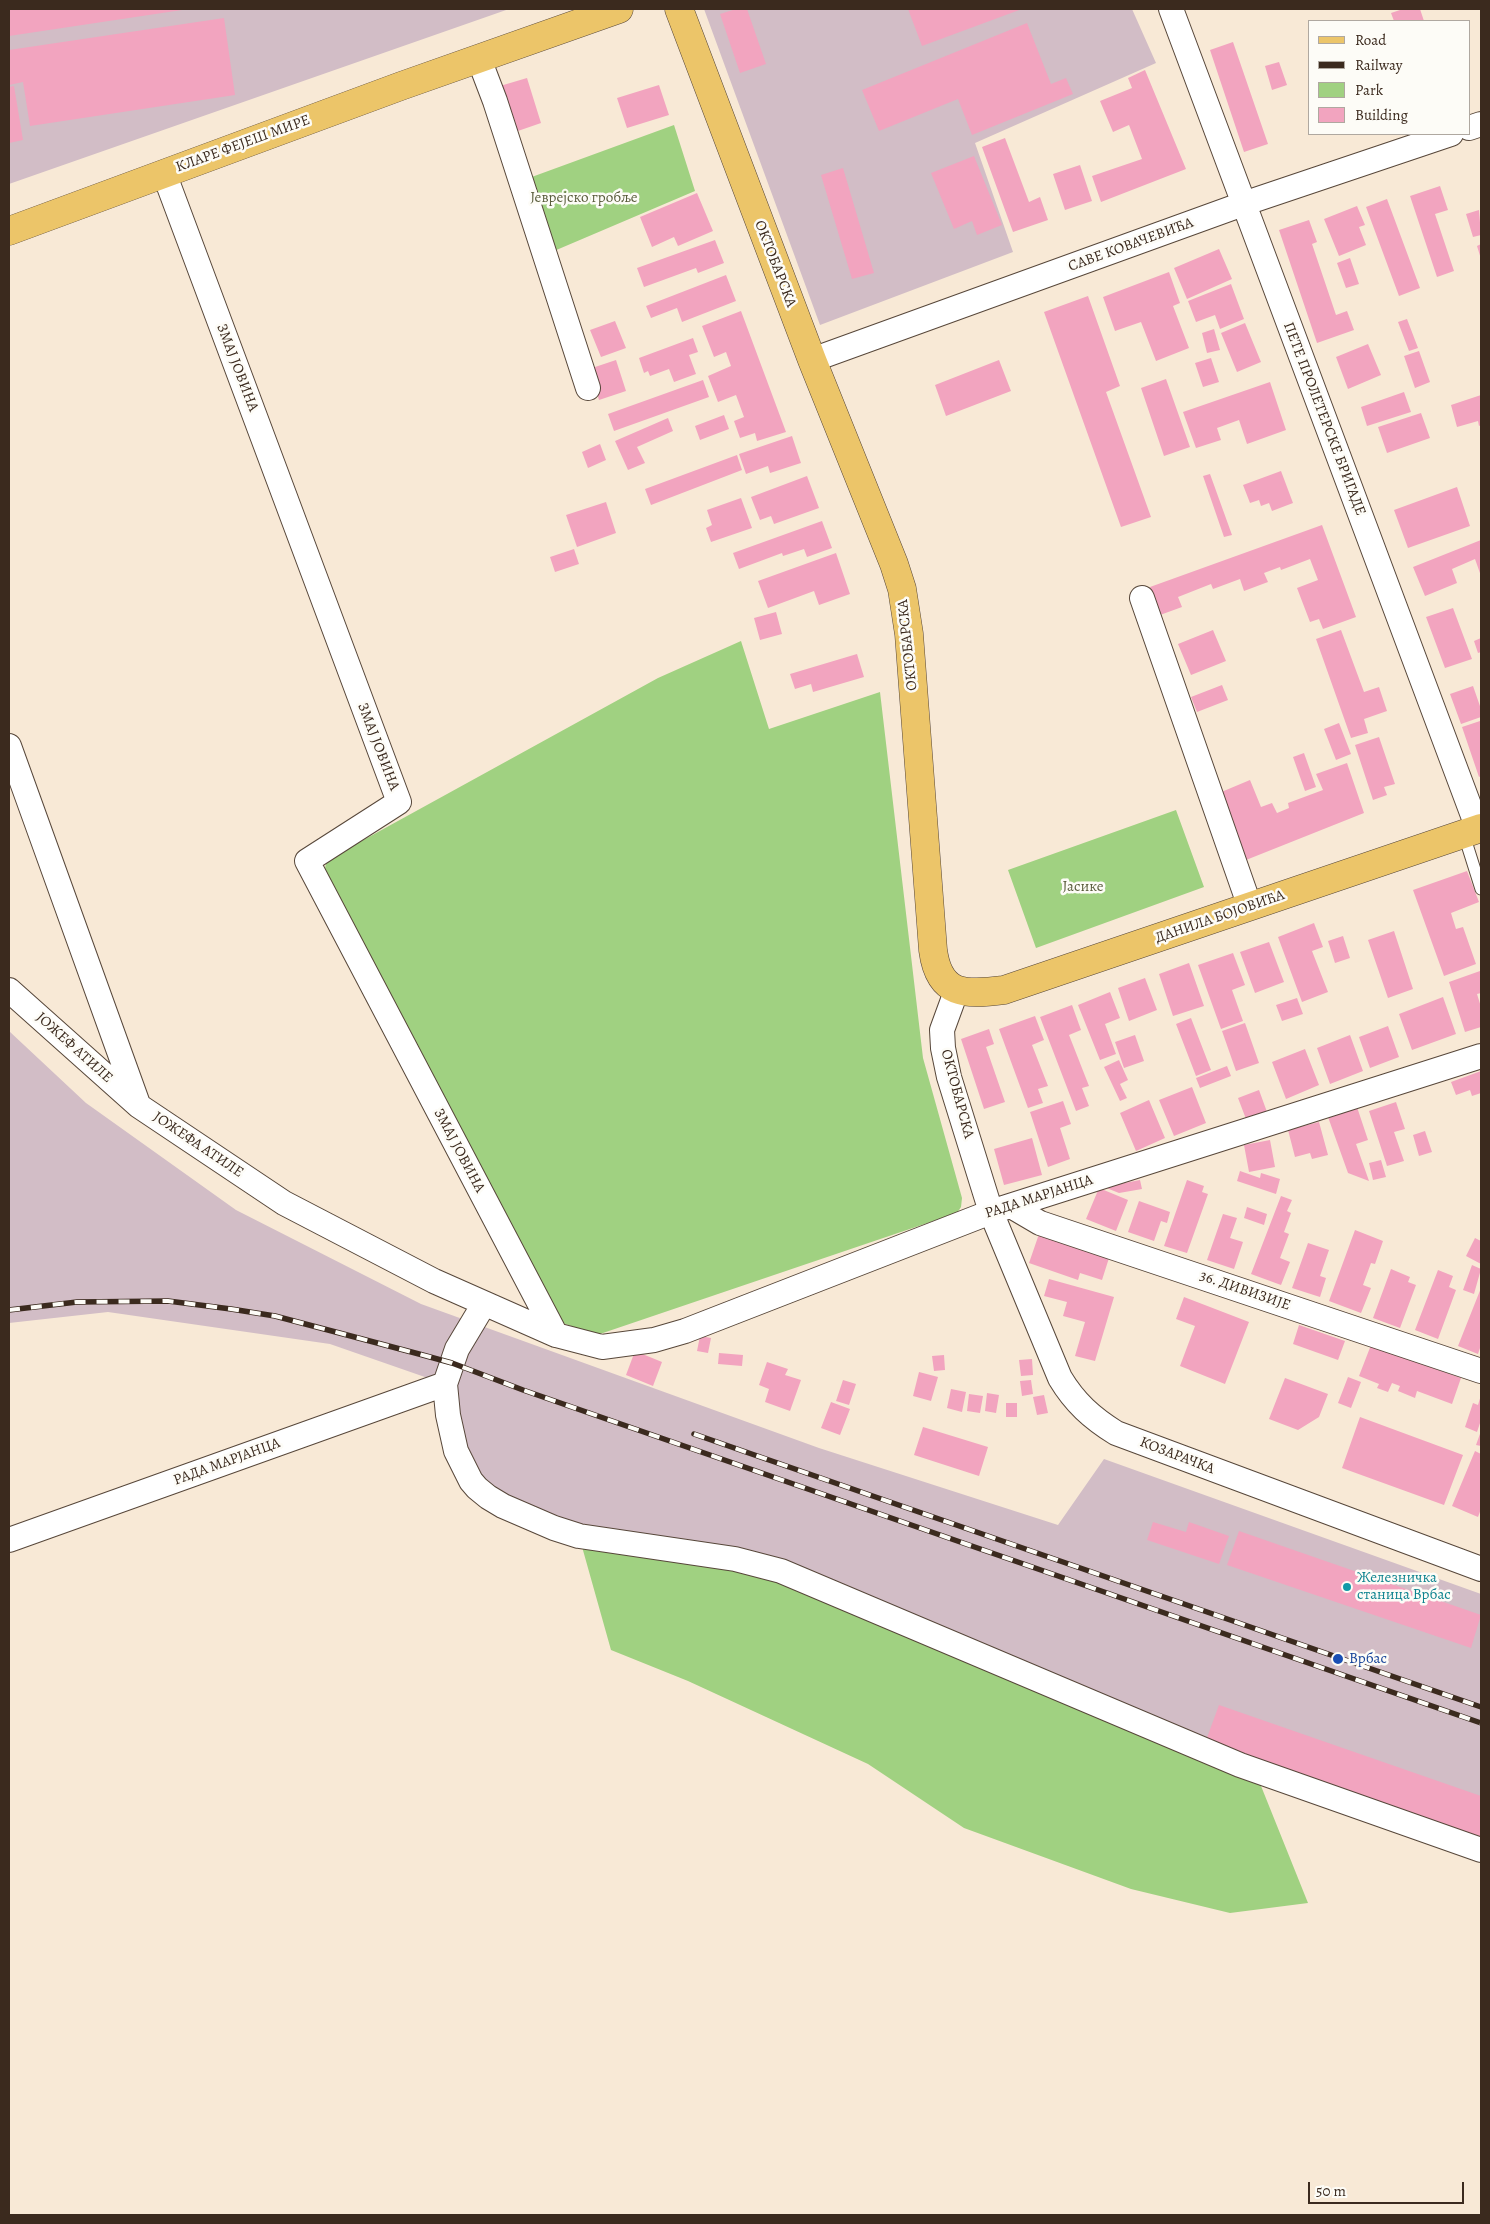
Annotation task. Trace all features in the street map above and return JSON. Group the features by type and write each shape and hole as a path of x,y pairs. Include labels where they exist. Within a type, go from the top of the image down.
{"main road":[{"name":"КЛАРЕ ФЕЈЕШ МИРЕ","path":"9,231 619,9"},
{"name":"ОКТОБАРСКА","path":"679,9 812,360 894,564 902,589 909,634 935,968 946,983 957,989"},
{"name":"ДАНИЛА БОЈОВИЋА","path":"957,989 971,994 1004,990 1474,831"}],"street":[{"name":"ПЕТЕ ПРОЛЕТЕРСКЕ БРИГАДЕ","path":"1171,9 1474,831"},
{"path":"479,59 495,101 588,388"},
{"name":"САВЕ КОВАЧЕВИЋА","path":"812,360 1243,204 1448,135"},
{"name":"ЗМАЈ ЈОВИНА","path":"164,174 399,802 307,861 556,1334"},
{"path":"1142,598 1250,907"},
{"name":"ЈОЖЕФА АТИЛЕ","path":"9,746 139,1106 284,1203 434,1281 484,1304 556,1334 602,1347"},
{"name":"ОКТОБАРСКА","path":"957,989 942,1030 943,1048 949,1077 1001,1209"},
{"name":"ЈОЖЕФ АТИЛЕ","path":"9,990 139,1106"},
{"name":"РАДА МАРЈАНЦА","path":"602,1347 645,1341 685,1331 1001,1209 1481,1056"},
{"name":"36. ДИВИЗИЈЕ","path":"1001,1209 1481,1371"},
{"name":"КОЗАРАЧКА","path":"1001,1209 1060,1378 1069,1394 1097,1421 1125,1437 1481,1569"},
{"path":"484,1304 457,1349 445,1384 449,1422 456,1451 464,1468 477,1488 503,1506 554,1528 579,1536 735,1559 781,1571 1240,1765 1481,1850"},
{"name":"РАДА МАРЈАНЦА","path":"9,1540 445,1384"}],"lane":[{"path":"1474,831 1481,888"}],"shaded area":[{"path":"9,9 509,9 9,184"},
{"path":"704,9 1132,9 1156,63 975,143 1013,252 820,325"},
{"path":"9,1031 86,1103 236,1210 421,1304 819,1448 1058,1525 1104,1459 1481,1594 1481,1850 579,1536 477,1488 445,1384 330,1344 108,1312 9,1323"}],"green space":[{"name":"Јеврејско гробље","path":"674,125 695,191 554,251 529,178"},
{"path":"741,641 769,729 880,692 923,1058 962,1198 961,1207 957,1213 597,1335 557,1321 323,876 327,860 658,678"},
{"name":"Јасике","path":"1176,810 1204,887 1036,948 1008,870"},
{"path":"579,1536 735,1559 1255,1771 1308,1903 1230,1913 1131,1889 964,1828 868,1764 688,1681 611,1650"}],"building":[{"path":"9,9 182,9 182,10 9,36"},
{"path":"736,9 747,9 766,64 740,73 720,14"},
{"path":"908,9 1022,9 922,46"},
{"path":"1403,9 1420,9 1424,20 1394,20 1391,13"},
{"path":"224,18 235,95 30,126 23,82 9,85 9,50"},
{"path":"1027,23 1051,84 1066,78 1073,94 972,135 958,99 879,131 862,90"},
{"path":"1233,42 1268,144 1244,152 1210,50"},
{"path":"1279,62 1287,85 1272,90 1265,66"},
{"path":"1145,70 1186,169 1101,202 1092,176 1142,159 1129,125 1113,132 1100,101 1132,88 1128,78"},
{"path":"527,78 541,123 515,132 500,86"},
{"path":"659,85 669,115 627,128 617,98"},
{"path":"14,86 23,140 9,143 9,87"},
{"path":"1005,138 1029,202 1040,197 1048,220 1013,232 982,147"},
{"path":"974,156 1002,225 977,235 972,221 954,229 931,173"},
{"path":"1080,165 1092,201 1065,210 1053,174"},
{"path":"843,168 874,273 852,279 821,175"},
{"path":"1440,186 1448,210 1435,214 1454,271 1437,277 1410,196"},
{"path":"697,193 713,231 678,246 674,237 652,247 640,217"},
{"path":"1387,199 1420,288 1399,296 1366,207"},
{"path":"1357,206 1365,225 1359,227 1366,245 1339,256 1324,219"},
{"path":"1479,210 1481,235 1473,237 1466,214"},
{"path":"1309,220 1317,242 1312,244 1336,315 1347,311 1354,330 1317,343 1279,230"},
{"path":"715,240 724,263 698,273 696,268 644,287 637,268"},
{"path":"1481,244 1481,259 1477,246"},
{"path":"1219,249 1232,279 1187,299 1174,268"},
{"path":"1350,258 1359,284 1346,288 1337,263"},
{"path":"1169,272 1180,303 1173,306 1189,348 1156,361 1141,322 1115,331 1103,297"},
{"path":"726,275 736,301 682,322 677,308 651,318 646,306"},
{"path":"1231,284 1244,319 1220,329 1215,315 1196,322 1188,301"},
{"path":"1088,296 1120,386 1106,392 1151,517 1121,527 1044,312"},
{"path":"741,311 786,432 757,441 755,433 740,438 734,421 744,417 736,395 718,402 708,376 731,366 726,352 714,357 702,326"},
{"path":"1407,319 1418,348 1409,351 1398,322"},
{"path":"615,321 626,348 601,357 590,330"},
{"path":"1245,323 1261,362 1237,372 1221,333"},
{"path":"1214,329 1220,350 1207,353 1202,333"},
{"path":"693,338 698,352 689,355 696,374 674,382 669,369 650,376 648,371 644,373 639,358"},
{"path":"1368,344 1381,375 1348,389 1336,357"},
{"path":"1419,351 1430,382 1415,388 1404,356"},
{"path":"1211,358 1219,382 1203,387 1195,363"},
{"path":"616,360 626,391 599,400 589,369"},
{"path":"999,360 1011,391 946,416 935,385"},
{"path":"1166,379 1190,447 1164,456 1141,388"},
{"path":"703,380 709,397 614,431 608,414"},
{"path":"1270,382 1286,430 1247,444 1239,420 1217,428 1221,440 1196,448 1183,412"},
{"path":"1404,392 1411,412 1367,426 1361,407"},
{"path":"1481,395 1481,425 1479,426 1478,421 1457,427 1451,405"},
{"path":"1421,413 1430,438 1387,453 1378,427"},
{"path":"724,415 729,429 700,440 695,426"},
{"path":"668,418 673,431 637,447 645,463 628,470 615,441"},
{"path":"792,436 801,463 770,473 768,466 746,474 739,454"},
{"path":"600,444 606,460 588,468 582,452"},
{"path":"737,455 742,470 651,505 645,489"},
{"path":"1281,471 1293,503 1272,511 1269,503 1261,506 1259,500 1250,503 1243,485"},
{"path":"1210,474 1232,535 1224,537 1203,476"},
{"path":"807,476 819,508 774,524 771,516 760,520 751,497"},
{"path":"1457,487 1470,526 1408,548 1394,510"},
{"path":"741,498 752,528 711,542 706,528 712,525 707,510"},
{"path":"606,502 616,533 577,547 566,515"},
{"path":"822,521 832,548 807,557 804,549 783,556 782,553 739,569 733,553"},
{"path":"1322,525 1356,617 1323,629 1319,619 1310,622 1297,588 1318,580 1310,559 1281,570 1280,567 1264,573 1268,582 1244,591 1240,579 1213,589 1211,584 1178,597 1182,607 1160,615 1150,587"},
{"path":"1481,540 1481,576 1475,559 1452,569 1457,583 1425,596 1413,567"},
{"path":"574,549 579,564 555,572 550,557"},
{"path":"836,553 850,594 819,605 814,591 768,608 758,581"},
{"path":"1453,608 1472,659 1445,668 1426,617"},
{"path":"776,612 782,634 760,640 754,618"},
{"path":"1213,630 1226,661 1191,675 1178,644"},
{"path":"1341,630 1364,692 1379,687 1387,711 1364,719 1368,733 1351,738 1316,639"},
{"path":"1481,638 1481,652 1478,653 1474,641"},
{"path":"857,654 864,677 813,692 811,684 795,689 790,674"},
{"path":"1222,685 1228,700 1197,712 1191,697"},
{"path":"1473,686 1481,709 1481,717 1461,724 1450,694"},
{"path":"1480,721 1481,776 1479,777 1462,727"},
{"path":"1339,723 1351,754 1336,760 1324,729"},
{"path":"1379,737 1395,784 1384,787 1387,795 1373,800 1355,745"},
{"path":"1304,753 1316,787 1305,791 1293,757"},
{"path":"1347,763 1364,813 1246,860 1219,793 1250,780 1261,807 1272,803 1277,813 1289,808 1288,803 1323,790 1316,774"},
{"path":"1467,871 1479,902 1451,913 1456,929 1463,927 1476,964 1444,976 1413,890"},
{"path":"1314,923 1323,947 1312,951 1328,992 1302,1002 1278,937"},
{"path":"1394,931 1413,989 1388,998 1368,940"},
{"path":"1343,936 1350,958 1335,963 1328,941"},
{"path":"1269,942 1284,982 1255,993 1240,952"},
{"path":"1233,953 1245,985 1232,990 1243,1021 1221,1029 1198,965"},
{"path":"1189,963 1204,1006 1173,1016 1159,974"},
{"path":"1480,971 1481,993 1477,994 1481,1007 1481,1027 1465,1032 1449,982"},
{"path":"1145,978 1157,1010 1129,1021 1118,988"},
{"path":"1110,992 1120,1018 1105,1024 1116,1054 1100,1060 1078,1005"},
{"path":"1443,997 1456,1034 1412,1050 1399,1014"},
{"path":"1297,998 1303,1014 1282,1021 1276,1005"},
{"path":"1072,1005 1081,1030 1069,1035 1089,1086 1082,1088 1089,1106 1076,1111 1040,1017"},
{"path":"1035,1016 1044,1040 1032,1045 1048,1086 1038,1089 1043,1103 1028,1108 999,1029"},
{"path":"1191,1018 1211,1070 1196,1076 1176,1024"},
{"path":"1245,1023 1259,1063 1236,1071 1222,1031"},
{"path":"1388,1026 1399,1057 1370,1068 1359,1037"},
{"path":"989,1029 994,1044 986,1047 1005,1102 984,1109 961,1039"},
{"path":"1135,1035 1144,1061 1124,1068 1115,1042"},
{"path":"1350,1035 1363,1071 1330,1084 1317,1048"},
{"path":"1305,1049 1319,1085 1286,1099 1272,1062"},
{"path":"1119,1060 1128,1080 1120,1084 1127,1098 1120,1101 1104,1067"},
{"path":"1227,1066 1231,1076 1200,1088 1196,1078"},
{"path":"1481,1071 1481,1093 1472,1096 1470,1090 1456,1095 1451,1082"},
{"path":"1192,1087 1206,1123 1174,1136 1159,1100"},
{"path":"1259,1090 1267,1112 1246,1119 1238,1098"},
{"path":"1149,1100 1165,1138 1136,1151 1120,1113"},
{"path":"1063,1101 1071,1124 1060,1128 1070,1159 1048,1167 1030,1112"},
{"path":"1396,1102 1405,1129 1394,1132 1404,1161 1387,1166 1369,1111"},
{"path":"1357,1107 1368,1140 1356,1144 1369,1181 1348,1173 1328,1117"},
{"path":"1319,1122 1328,1155 1312,1159 1310,1153 1295,1157 1288,1130"},
{"path":"1425,1131 1432,1152 1419,1156 1413,1135"},
{"path":"1032,1138 1042,1175 1004,1185 994,1149"},
{"path":"1270,1140 1275,1167 1249,1172 1244,1145"},
{"path":"1381,1160 1386,1177 1373,1180 1369,1163"},
{"path":"1240,1171 1260,1178 1261,1173 1280,1179 1276,1194 1237,1181"},
{"path":"1140,1180 1142,1189 1119,1193 1104,1187"},
{"path":"1187,1180 1204,1186 1202,1192 1208,1194 1187,1253 1164,1246"},
{"path":"1099,1188 1128,1200 1116,1231 1086,1219"},
{"path":"1281,1196 1292,1200 1287,1211 1291,1213 1284,1232 1289,1234 1280,1258 1290,1262 1281,1285 1251,1274"},
{"path":"1139,1201 1170,1212 1167,1223 1161,1221 1154,1241 1128,1232"},
{"path":"1247,1207 1267,1214 1264,1225 1244,1218"},
{"path":"1223,1214 1237,1218 1230,1238 1243,1242 1234,1269 1207,1260"},
{"path":"1355,1230 1383,1241 1375,1264 1371,1263 1363,1285 1371,1288 1361,1313 1329,1301"},
{"path":"1039,1234 1109,1258 1102,1280 1080,1273 1078,1280 1029,1263"},
{"path":"1475,1238 1481,1241 1481,1264 1466,1256"},
{"path":"1308,1243 1329,1250 1320,1276 1326,1278 1320,1297 1292,1288"},
{"path":"1472,1265 1481,1269 1474,1294 1463,1290"},
{"path":"1391,1269 1410,1277 1408,1282 1416,1285 1400,1328 1373,1318"},
{"path":"1438,1270 1453,1276 1449,1287 1456,1290 1438,1339 1415,1330"},
{"path":"1049,1279 1114,1297 1095,1361 1075,1356 1085,1322 1063,1316 1067,1302 1044,1296"},
{"path":"1481,1288 1481,1345 1478,1354 1458,1346"},
{"path":"1184,1297 1249,1322 1225,1384 1180,1366 1195,1326 1176,1319"},
{"path":"1299,1325 1345,1341 1338,1360 1293,1344"},
{"path":"700,1336 711,1338 708,1353 697,1351"},
{"path":"1371,1345 1461,1378 1452,1404 1417,1391 1415,1398 1398,1391 1400,1386 1392,1383 1388,1392 1377,1388 1379,1384 1359,1376"},
{"path":"635,1351 662,1362 653,1386 626,1375"},
{"path":"719,1353 743,1355 742,1366 718,1364"},
{"path":"944,1355 945,1370 934,1371 932,1356"},
{"path":"1032,1359 1033,1375 1021,1376 1019,1360"},
{"path":"767,1362 788,1369 785,1375 801,1380 790,1411 765,1402 769,1389 759,1385"},
{"path":"919,1372 938,1377 931,1401 913,1396"},
{"path":"1348,1377 1361,1382 1351,1408 1338,1403"},
{"path":"1285,1378 1328,1394 1319,1417 1298,1430 1269,1419"},
{"path":"843,1380 856,1384 849,1405 836,1401"},
{"path":"1031,1380 1033,1394 1022,1396 1020,1381"},
{"path":"951,1389 966,1392 962,1412 947,1408"},
{"path":"987,1393 999,1395 996,1413 985,1411"},
{"path":"969,1394 983,1396 980,1413 967,1411"},
{"path":"1044,1395 1048,1413 1037,1415 1033,1397"},
{"path":"1481,1395 1481,1420 1477,1432 1465,1427 1473,1403 1478,1405"},
{"path":"831,1402 850,1409 840,1435 821,1428"},
{"path":"1006,1403 1017,1403 1017,1417 1006,1417"},
{"path":"1360,1417 1463,1455 1444,1505 1342,1468"},
{"path":"923,1427 988,1447 979,1476 914,1455"},
{"path":"1481,1431 1481,1446 1476,1445"},
{"path":"1475,1451 1481,1454 1481,1509 1478,1517 1452,1506"},
{"path":"1153,1522 1186,1532 1189,1522 1229,1536 1219,1564 1147,1540"},
{"name":"Железничка станица Врбас","path":"1239,1531 1481,1615 1471,1648 1227,1565"},
{"path":"1219,1705 1481,1796 1481,1839 1205,1743"}],"railway":[{"path":"9,1310 77,1302 168,1301 275,1316 452,1363 523,1390 1481,1723"},
{"path":"694,1434 1481,1707"}],"place":[{"name":"Железничка станица Врбас","path":"1347,1587"},
{"name":"Врбас","path":"1338,1659"}]}
